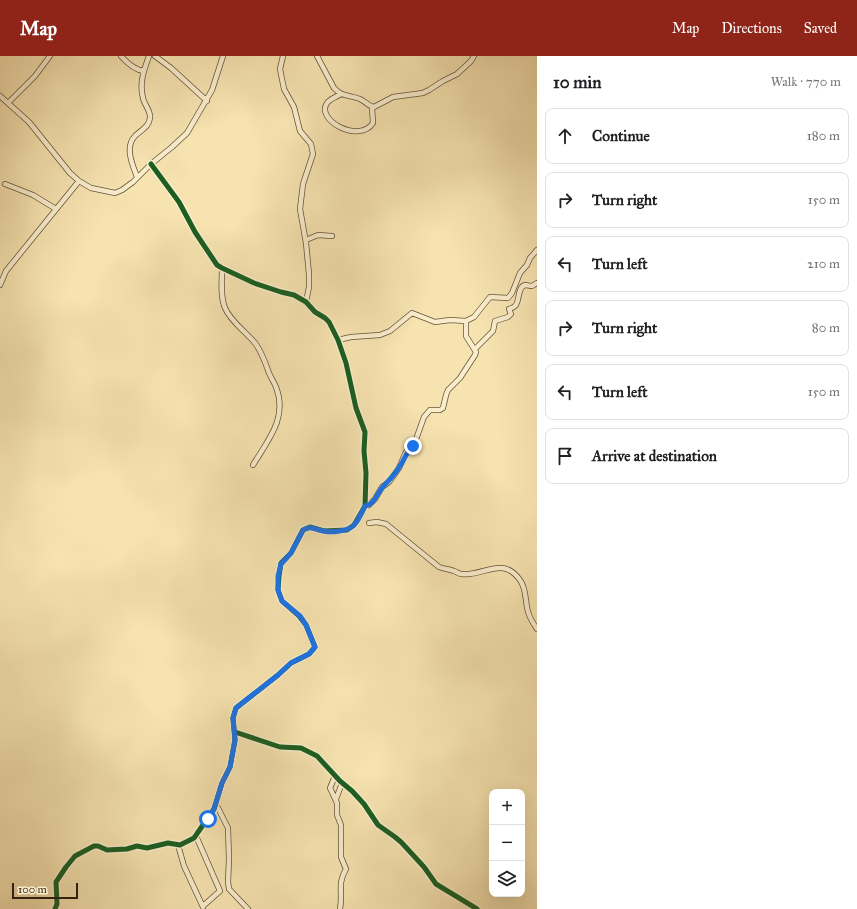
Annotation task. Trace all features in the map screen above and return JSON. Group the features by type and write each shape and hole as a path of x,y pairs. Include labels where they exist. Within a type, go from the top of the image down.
{"street":[{"path":"8,103 36,76 50,56"},
{"path":"121,56 125,61 134,67 144,71"},
{"path":"137,177 130,154 131,144 134,137 144,129 150,118 150,114 143,99 141,88 144,71 149,56"},
{"path":"155,56 207,101"},
{"path":"0,96 29,122 66,168 80,181 91,188 115,193 122,190 187,133 207,101 216,81 223,56"},
{"path":"283,56 280,69 284,89 294,107 300,131 311,144 313,154 303,184 300,209 306,240 310,287 306,302"},
{"path":"317,56 334,88 341,94 361,99 372,107"},
{"path":"372,107 393,96 423,93 457,74 471,62 474,56"},
{"path":"341,94 328,101 326,105 327,115 331,121 340,128 360,131 367,129 373,123 372,107"},
{"path":"55,909 57,904 56,882 68,863 75,856 94,846 98,846 106,850 127,849 137,846 147,848 168,843 178,845 184,844 196,836 212,813 222,783 230,767 234,745 234,712 239,705 291,663 309,654 315,647 306,625 300,616 282,601 278,576 281,564 291,553 303,530 310,527 328,532 347,530 354,525 365,506 365,432 358,414 346,363 338,340 329,322 315,312 306,302 294,295 254,283 217,265 195,232 175,195 151,164"},
{"path":"0,285 6,271 80,181"},
{"path":"5,184 33,195 56,210"},
{"path":"306,240 318,235 332,236"},
{"path":"338,340 351,337 380,335 390,331 412,313 435,322 450,320 466,321 474,317 490,296 508,298 512,293 520,273 527,265 531,256 537,250"},
{"path":"531,256 537,256"},
{"path":"222,268 222,295 226,310 260,351 276,388 278,399 278,422 269,440 253,465"},
{"path":"475,349 494,331 496,320 504,319 511,314 509,309 516,305 520,290 523,286 532,286 537,283"},
{"path":"365,506 369,505 375,499 382,487 389,482 399,468 406,452 415,442 424,417 430,410 440,410 443,408 448,390 460,378 473,359 476,352 466,336 466,321"},
{"path":"369,523 377,522 386,524 443,568 462,574 478,572 494,567 503,568 510,571 518,577 524,586 529,613 537,629"},
{"path":"234,732 280,747 301,748 317,756 364,804 378,826 401,842 424,867 436,884 477,909"},
{"path":"335,776 330,788 338,805 337,816 341,825 341,857 346,868 341,879 340,909"},
{"path":"336,799 342,783"},
{"path":"216,804 228,828 229,889 248,909"},
{"path":"178,845 184,866 203,908 220,891 196,836"}],"cycle path":[{"path":"55,909 57,904 56,882 75,856 94,846 107,850 127,849 137,846 147,848 168,843 180,845 194,838 214,809 222,783 230,767 235,740 233,718 236,708 291,663 309,654 315,647 306,625 299,616 282,601 278,590 281,563 291,553 303,530 310,527 324,531 347,530 354,525 365,506 365,432 356,408 346,363 338,340 329,322 315,312 306,302 294,295 254,283 217,265 195,232 179,202 151,164"},
{"path":"235,732 280,747 301,748 317,756 364,804 378,825 401,842 424,867 436,884 477,909"}],"route":[{"path":"208,819 214,809 222,783 231,765 235,740 233,718 236,708 291,663 309,654 315,647 306,625 300,616 282,601 278,590 278,576 281,564 291,553 303,530 306,528 310,527 328,532 343,531 352,527 365,506 369,505 375,499 382,487 389,482 399,468 406,452 413,446"}]}
